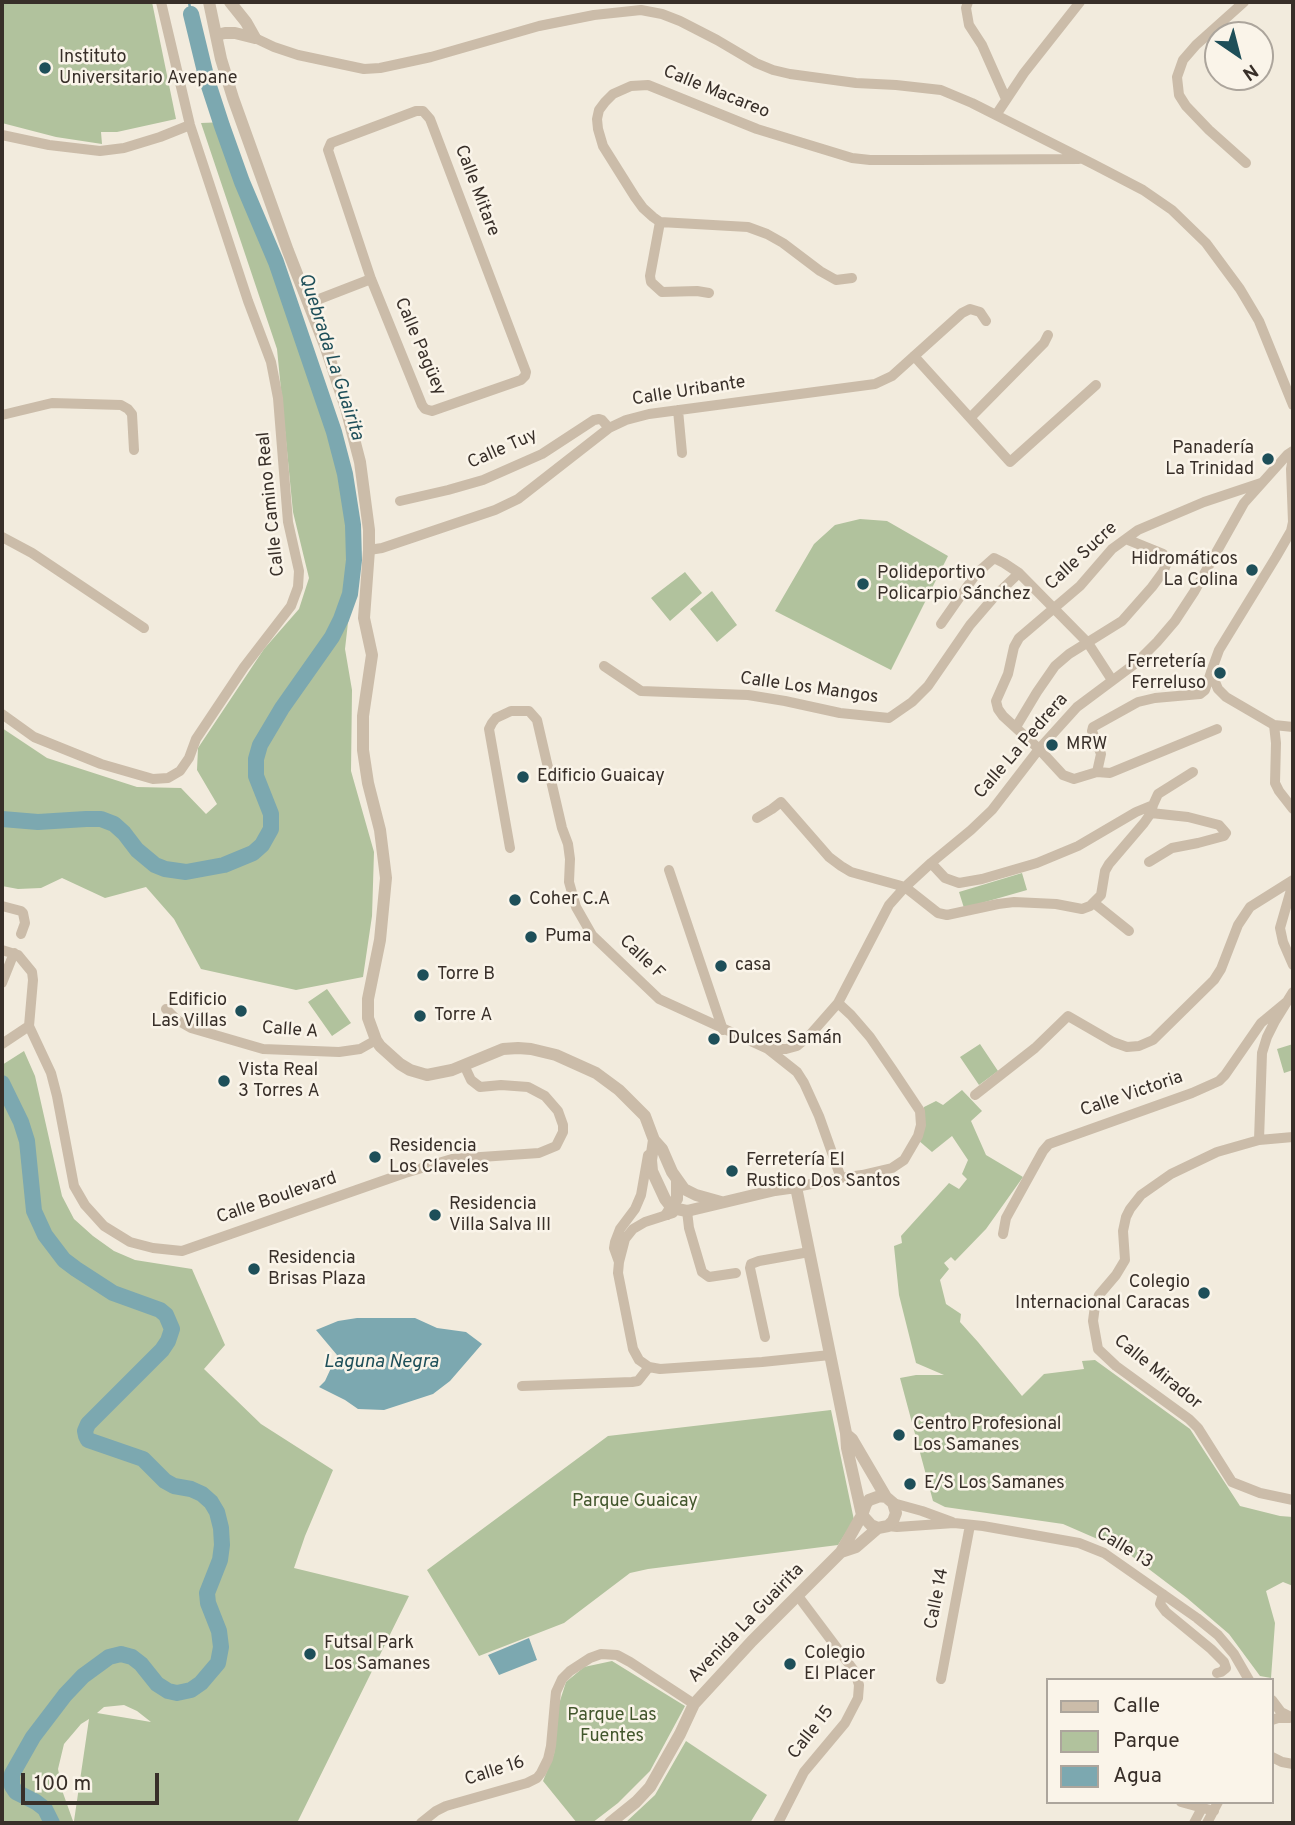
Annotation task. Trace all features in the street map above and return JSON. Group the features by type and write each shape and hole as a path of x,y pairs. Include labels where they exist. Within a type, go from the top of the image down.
{"street":[{"name":"Calle Camino Real","path":"2,714 34,737 122,772 153,779 168,778 180,771 189,758 196,740 244,667 291,606 298,587 299,571 288,522 278,398 271,362 190,125 161,2"},
{"path":"209,2 236,107 346,408 360,462 369,530 364,618 372,655 363,716 363,741 386,878 380,940 368,999 368,1018 376,1040 400,1064 418,1073 435,1074 503,1049 531,1049 556,1055 596,1073 619,1090 645,1116 654,1140 662,1149 684,1189 721,1202"},
{"path":"230,2 255,37"},
{"path":"968,2 966,8 969,25 982,45 1006,99"},
{"path":"996,115 1024,73 1080,2"},
{"path":"1244,2 1202,38 1183,60 1177,85 1179,95 1186,106 1246,163"},
{"path":"216,35 235,33 255,37 298,55 364,69 430,57 539,26 594,15 641,10 680,21 756,63 790,74 941,90 972,103 1143,190 1181,218 1206,243 1255,314 1293,405"},
{"name":"Calle Macareo","path":"660,222 643,208 635,197 603,146 597,129 599,110 605,102 613,94 631,86 648,85 757,129 852,158 1082,159"},
{"name":"Calle Mitare","path":"331,143 416,111 423,111 430,119 526,376"},
{"path":"2,135 49,145 100,151 124,148 190,125"},
{"name":"Calle Pagüey","path":"331,143 328,150 371,279 425,410 432,411 522,380 526,376"},
{"path":"709,293 662,292 651,282 660,222 748,227 783,243 836,280 852,278"},
{"path":"309,303 371,279"},
{"name":"Calle Uribante","path":"369,550 495,510 518,499 609,428 635,417 875,384 891,376 962,313 970,309 980,312 986,320"},
{"path":"971,417 1044,343 1048,335"},
{"path":"914,356 1010,462 1096,385"},
{"path":"2,415 52,403 121,405 132,414 134,450"},
{"path":"678,410 682,453"},
{"name":"Calle Tuy","path":"400,501 484,480 542,454 594,420 603,420 609,428"},
{"name":"Calle La Pedrera","path":"768,1049 797,1046 809,1036 838,1003 889,905 931,863 992,810 1039,750 1077,708 1136,663 1175,621 1244,503 1293,451"},
{"path":"1217,729 1110,773 1097,772 1101,754 1092,731 1093,726 1138,702 1200,694 1205,690 1224,641 1291,531 1293,457"},
{"name":"Calle Sucre","path":"1097,772 1068,779 998,709 996,701 1019,638 1080,586 1112,549 1138,530 1204,502 1264,482"},
{"path":"2,537 32,553 144,628"},
{"path":"1016,727 1055,666 1069,654 1122,621 1152,587 1166,565 1163,554 1126,539"},
{"path":"941,624 976,574 994,558 1018,573 1088,643 1112,680"},
{"name":"Calle Los Mangos","path":"604,666 641,691 748,695 841,713 889,718 912,702 928,686 970,625 1018,573"},
{"path":"1211,672 1223,695 1274,725 1293,727"},
{"name":"Calle F","path":"509,848 489,729 496,718 510,711 529,711 537,720 568,844 569,882 576,907 592,935 659,999 768,1049 797,1072 819,1116 841,1178"},
{"path":"1274,725 1275,783 1293,809"},
{"path":"757,818 780,802 829,857 841,866 851,872 905,887 938,913 945,915 1007,903 1056,904 1082,909 1101,895 1105,871 1152,809 1158,794 1193,772"},
{"path":"931,863 943,877 952,882 982,879 1053,857 1090,840 1136,811 1152,809 1220,825 1226,833 1224,836 1172,848 1150,862"},
{"path":"669,870 723,1030"},
{"path":"1293,881 1280,928 1293,965"},
{"path":"975,1095 1035,1048 1068,1016 1127,1047 1139,1046 1153,1040 1214,980 1221,970 1238,925 1250,907 1293,881"},
{"path":"1094,902 1129,931"},
{"path":"2,906 23,913 21,934"},
{"path":"2,950 23,959 32,972 33,980 29,1026 3,1043"},
{"path":"2,983 14,953"},
{"path":"1259,1140 1262,1053 1275,1021 1292,996"},
{"name":"Calle Victoria","path":"1003,1234 1006,1218 1048,1145 1219,1081 1261,1023 1292,996"},
{"path":"830,1355 660,1369 649,1367 639,1360 633,1349 618,1273 625,1239 633,1229 645,1222 678,1211 892,1168 904,1160 918,1136 921,1125 920,1111 870,1037 838,1003"},
{"name":"Calle A","path":"166,1009 177,1020 191,1028 263,1049 339,1052 360,1049 376,1040"},
{"name":"Calle Boulevard","path":"29,1026 51,1073 74,1186 85,1206 104,1226 130,1242 181,1251 452,1159 539,1153 556,1146 564,1132 564,1125 558,1111 545,1096 528,1087 476,1086 464,1065"},
{"name":"Calle Mirador","path":"1293,1137 1259,1140 1216,1152 1171,1174 1141,1195 1126,1217 1123,1231 1125,1260 1099,1294 1093,1321 1098,1349 1116,1366 1189,1419 1198,1428 1232,1482 1260,1493 1293,1500"},
{"path":"654,1140 652,1171 661,1191 689,1228 702,1272 709,1277 736,1273"},
{"path":"619,1262 614,1248 615,1242 641,1195 648,1154 654,1140"},
{"path":"677,1178 678,1211"},
{"path":"796,1187 862,1515 871,1525 883,1527 895,1517 896,1510 846,1433"},
{"path":"765,1337 751,1264 809,1252"},
{"path":"522,1386 632,1382 638,1381 649,1367"},
{"name":"Avenida La Guairita","path":"610,1823 650,1787 694,1704 752,1641 841,1552 869,1500 880,1496 889,1500"},
{"name":"Calle 13","path":"889,1500 954,1523"},
{"name":"Calle 13","path":"883,1527 954,1523 1025,1532 1079,1543 1104,1553 1218,1635 1247,1674"},
{"name":"Calle 14","path":"941,1679 970,1525"},
{"name":"Avenida La Guairita","path":"841,1552 856,1548 883,1527"},
{"path":"1163,1594 1160,1604 1166,1612 1224,1662 1226,1668 1217,1673"},
{"name":"Calle 15","path":"778,1823 804,1772 845,1723 858,1698 859,1685 855,1672 799,1596"},
{"name":"Calle 16","path":"421,1823 446,1806 527,1783 537,1777 548,1759 551,1746 556,1692 562,1679 570,1671 590,1658 601,1654 617,1655 694,1704"},
{"path":"1274,1703 1281,1712 1293,1718"},
{"path":"1274,1719 1293,1718"},
{"path":"1274,1758 1293,1764"},
{"path":"1193,1804 1211,1807"},
{"path":"1194,1823 1211,1807"},
{"path":"1207,1823 1211,1807"}],"green space":[{"path":"2,2 152,2 176,119 117,132 101,132 102,144 56,137 2,123"},
{"path":"226,122 323,379 342,438 359,525 345,649 352,690 351,771 374,852 372,916 363,977 296,990 201,969 174,919 146,887 105,898 62,878 41,888 18,889 2,886 2,728 47,758 137,787 181,788 206,814 217,804 197,770 198,748 264,649 299,609 309,578 293,512 277,349 201,123"},
{"name":"Polideportivo Policarpio Sánchez","path":"860,519 887,521 948,556 891,670 775,611 814,544 835,525"},
{"path":"685,572 702,593 670,621 651,598"},
{"path":"712,591 737,625 717,642 690,609"},
{"path":"1022,873 1027,890 964,908 959,892"},
{"path":"327,989 351,1023 332,1036 308,1002"},
{"path":"980,1044 998,1071 979,1085 960,1057"},
{"path":"1293,1044 1293,1070 1284,1073 1277,1049"},
{"path":"24,1051 35,1076 62,1196 74,1219 114,1251 135,1260 192,1269 225,1345 204,1369 261,1424 333,1470 294,1568 409,1596 297,1823 2,1823 2,1065","holes":["124,1705 137,1711 151,1722 97,1713 104,1707","89,1719 74,1821 73,1821 58,1769 64,1744 81,1724"]},
{"path":"962,1090 982,1111 971,1121 986,1155 1023,1177 986,1229 955,1261 951,1257 944,1263 949,1269 940,1280 946,1304 961,1314 960,1322 1022,1396 1044,1374 1084,1369 1082,1361 1095,1360 1190,1429 1240,1506 1293,1517 1293,1586 1283,1582 1266,1591 1275,1623 1271,1678 1260,1676 1229,1634 1125,1551 1063,1524 945,1507 933,1501 900,1378 944,1375 916,1363 899,1295 894,1246 902,1243 901,1236 949,1183 959,1189 967,1179 962,1174 968,1160 952,1136 932,1152 918,1140 923,1129 924,1107 936,1101 943,1105"},
{"name":"Parque Guaicay","path":"831,1410 854,1520 838,1545 630,1573 564,1623 479,1656 427,1570 608,1436"},
{"name":"Parque Las Fuentes","path":"612,1661 685,1706 650,1771 618,1803 592,1823 577,1823 543,1781 554,1754 559,1704 566,1682 584,1667"},
{"path":"686,1741 767,1795 750,1823 625,1823 655,1795"}],"water":[{"name":"Laguna Negra","path":"357,1318 415,1318 437,1328 466,1332 482,1344 450,1381 433,1394 384,1410 358,1409 319,1387 325,1381 337,1355 316,1330 338,1321"},
{"path":"529,1638 537,1660 499,1675 488,1655"}],"waterway":[{"name":"Quebrada La Guairita","path":"189,2 191,14"},
{"name":"Quebrada La Guairita","path":"2,819 38,822 101,819 114,824 137,850 155,865 186,872 224,865 253,853 262,845 271,829 271,814 256,776 256,759 260,745 282,708 332,637 350,594 354,560 353,525 345,474 334,432 276,262 222,126 207,80 191,14"},
{"name":"Quebrada La Guairita","path":"2,1083 27,1141 34,1211 45,1235 64,1260 76,1269 113,1293 160,1310 166,1315 172,1329 162,1350 88,1424 86,1436 88,1440 143,1459 165,1481 174,1486 202,1494 217,1512 221,1528 220,1560 207,1593 219,1631 221,1647 218,1663 201,1683 191,1690 177,1693 157,1684 141,1664 132,1657 121,1654 109,1657 83,1676 33,1737 12,1774 12,1786 16,1792 45,1809 52,1823"}],"place":[{"name":"Instituto Universitario Avepane","path":"45,68"},
{"name":"Panadería La Trinidad","path":"1268,459"},
{"name":"Hidromáticos La Colina","path":"1252,570"},
{"name":"Polideportivo Policarpio Sánchez","path":"863,584"},
{"name":"Ferretería Ferreluso","path":"1220,673"},
{"name":"MRW","path":"1052,745"},
{"name":"Edificio Guaicay","path":"523,777"},
{"name":"Coher C.A","path":"515,900"},
{"name":"Puma","path":"531,937"},
{"name":"casa","path":"721,966"},
{"name":"Torre B","path":"423,975"},
{"name":"Edificio Las Villas","path":"241,1011"},
{"name":"Torre A","path":"420,1016"},
{"name":"Dulces Samán","path":"714,1039"},
{"name":"Vista Real 3 Torres A","path":"224,1081"},
{"name":"Residencia Los Claveles","path":"375,1157"},
{"name":"Ferretería El Rustico Dos Santos","path":"732,1171"},
{"name":"Residencia Villa Salva III","path":"435,1215"},
{"name":"Residencia Brisas Plaza","path":"254,1269"},
{"name":"Colegio Internacional Caracas","path":"1204,1293"},
{"name":"Centro Profesional Los Samanes","path":"899,1435"},
{"name":"E/S Los Samanes","path":"910,1484"},
{"name":"Futsal Park Los Samanes","path":"310,1654"},
{"name":"Colegio El Placer","path":"790,1664"}]}
